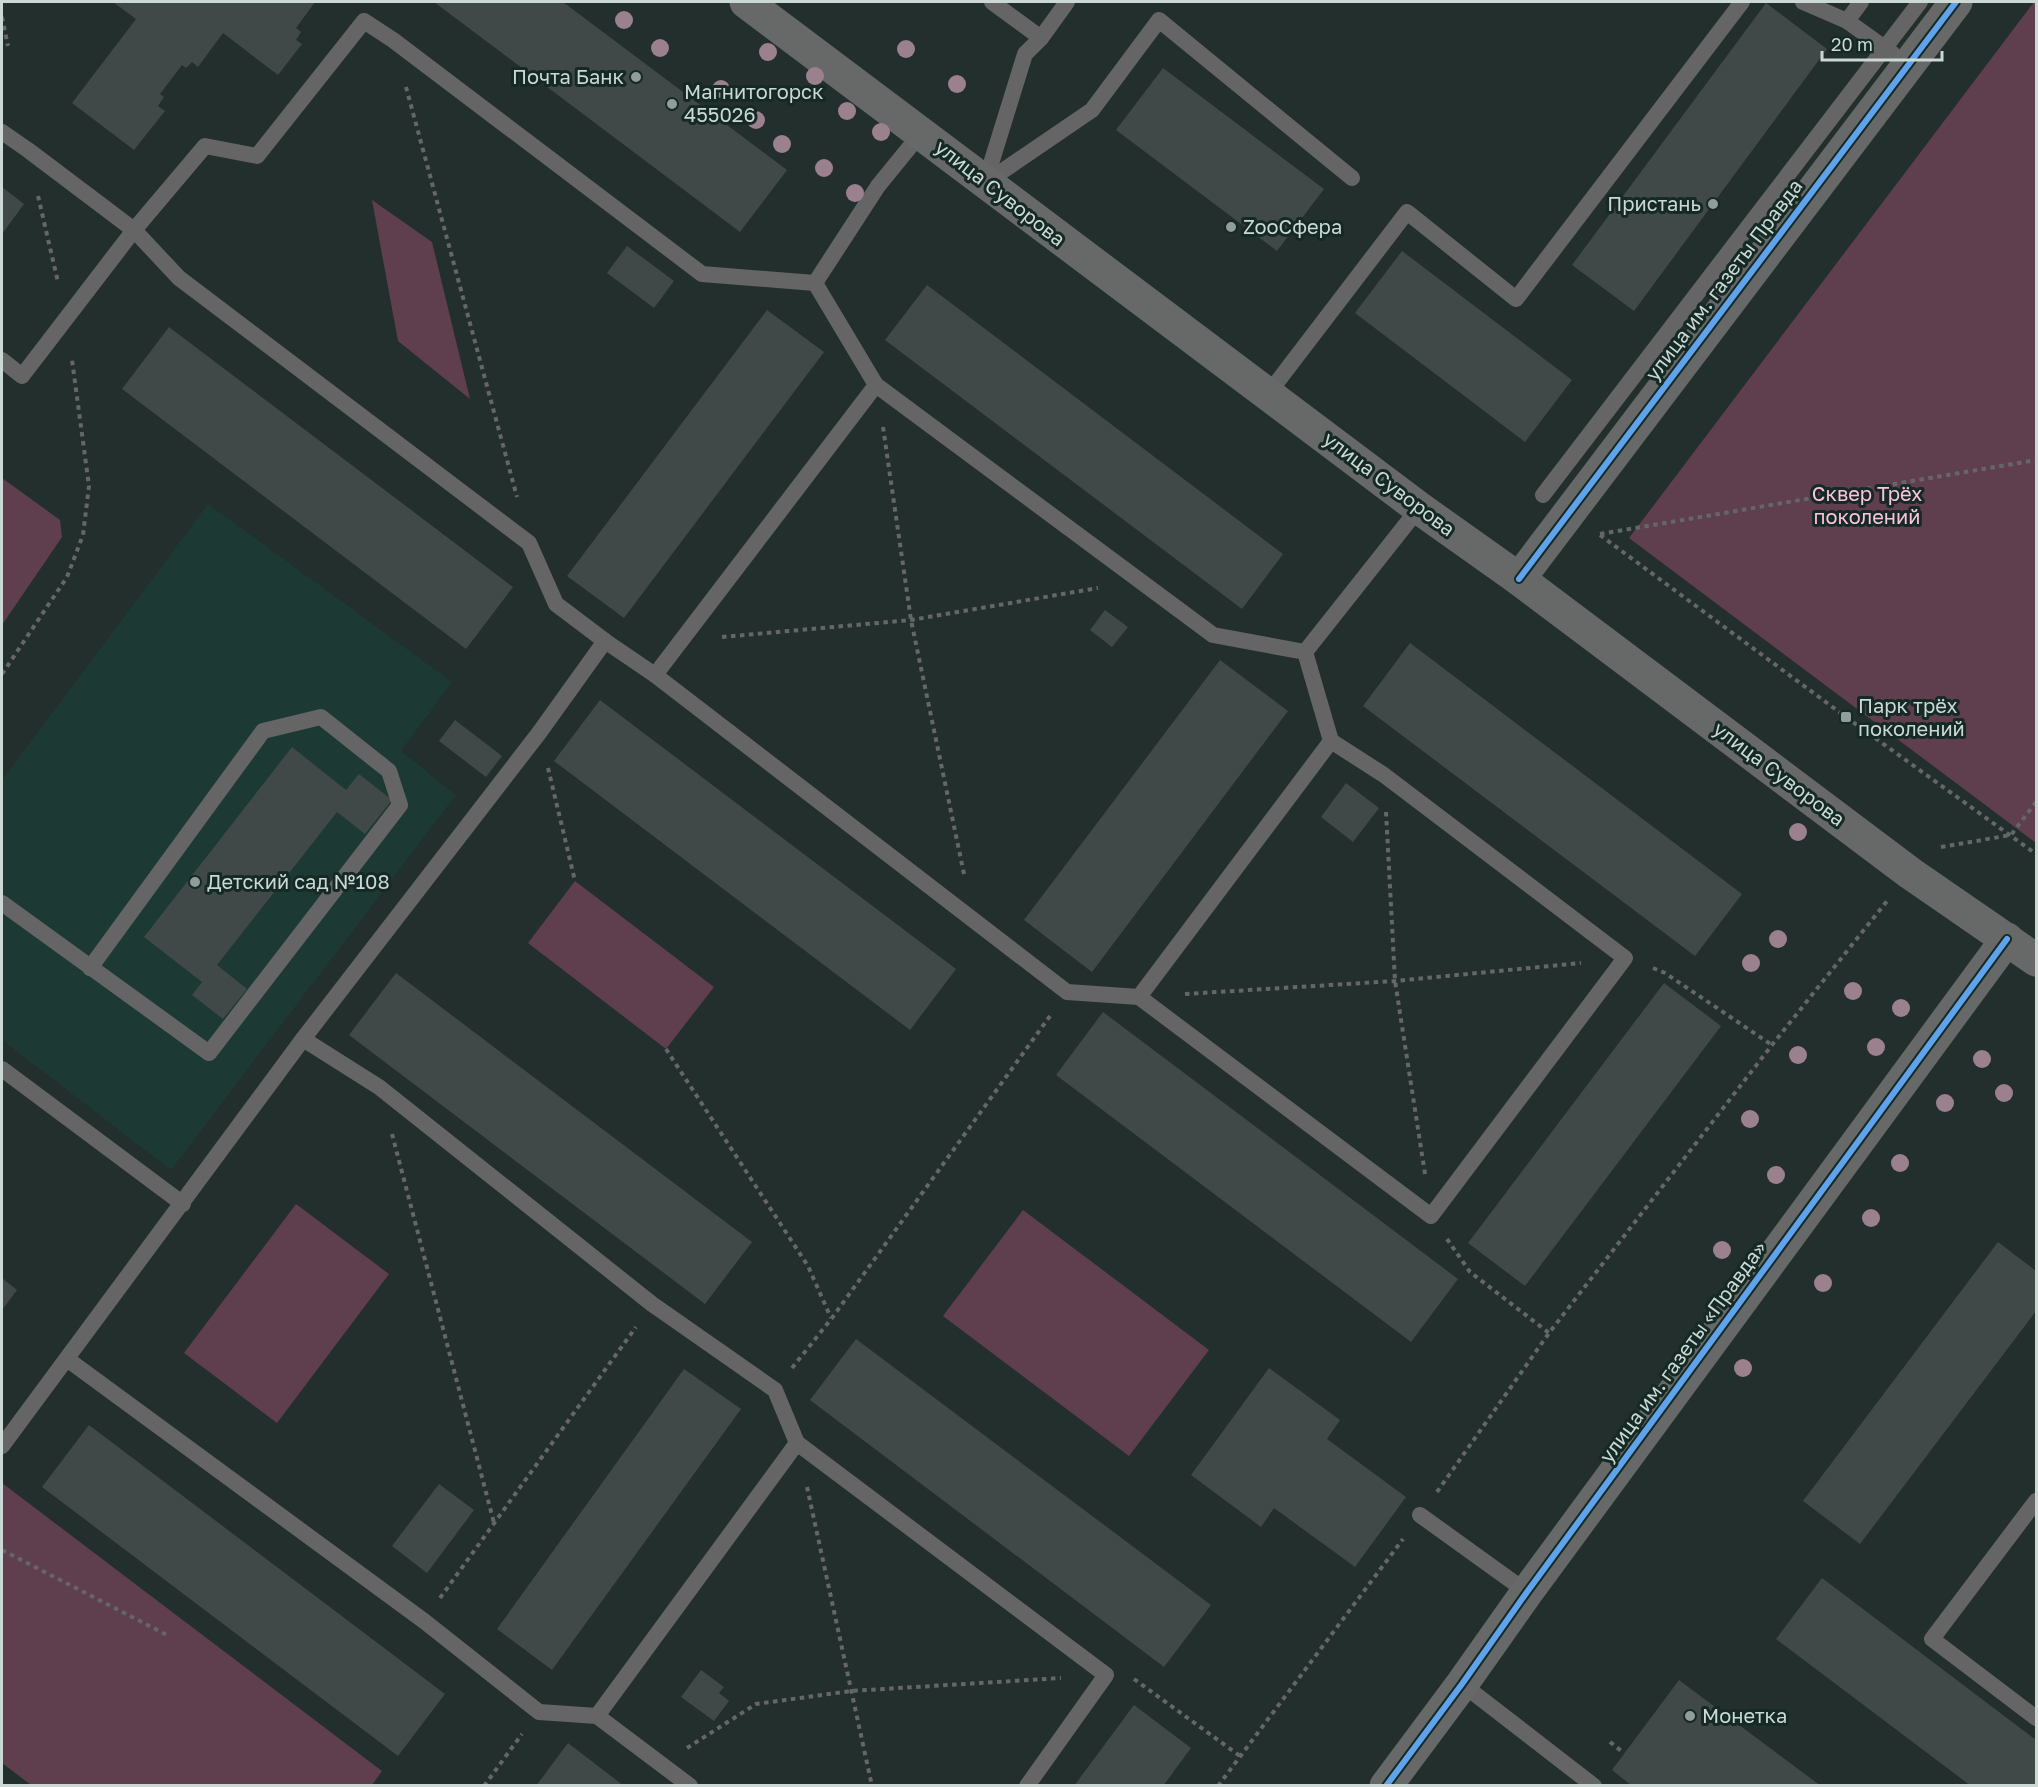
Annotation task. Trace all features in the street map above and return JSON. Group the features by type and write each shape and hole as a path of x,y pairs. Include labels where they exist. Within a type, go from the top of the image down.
{"street":[{"name":"улица Суворова","path":"746,2 1419,508 1519,579 1910,873 2037,960"},
{"name":"улица им. газеты Правда","path":"1519,579 1896,57 1956,2"},
{"name":"улица им. газеты «Правда»","path":"1386,1785 2007,939"}],"lane":[{"path":"992,2 1041,38"},
{"path":"985,183 1025,54 1041,38 1067,2"},
{"path":"1268,394 1407,212 1516,299 1742,2"},
{"path":"1803,2 1847,21 1896,57"},
{"path":"1847,21 1861,2"},
{"path":"1543,495 1896,57 1920,2"},
{"path":"985,183 1092,110 1159,20 1352,178"},
{"path":"2,360 22,376 134,230 205,146 257,156 364,21 393,40 702,274 815,283"},
{"path":"2,132 134,230 179,278 529,543 556,604 605,641 656,675 973,921 1067,992 1139,997 1431,1216 1625,958 1384,775 1330,741 1305,652"},
{"path":"815,283 878,186 921,132"},
{"path":"815,283 876,385 1213,635 1305,652"},
{"path":"656,675 876,385"},
{"path":"1305,652 1419,508"},
{"path":"2,1446 303,1039 539,733 605,641"},
{"path":"2,903 90,968 209,1053 400,805 389,771 321,717 263,731 90,968"},
{"path":"1139,997 1330,741"},
{"path":"303,1039 379,1087 652,1304 775,1390 798,1443 1107,1675 1027,1785"},
{"path":"2,1069 183,1204"},
{"path":"67,1359 424,1621 539,1712 597,1716 690,1785"},
{"path":"597,1716 798,1443"},
{"path":"2037,1500 1932,1639 2037,1718"},
{"path":"1420,1515 1527,1592"},
{"path":"1462,1684 1594,1785"}],"path":[{"path":"2,17 8,46"},
{"path":"393,40 529,543"},
{"path":"2,674 68,577 83,535 89,486 66,317 28,150"},
{"path":"876,385 911,620 973,921"},
{"path":"2037,460 1599,534 1846,717 2037,854"},
{"path":"683,640 911,620 1138,581"},
{"path":"539,733 575,881"},
{"path":"1384,775 1395,981 1431,1216 1470,1272 1549,1333"},
{"path":"1930,849 2011,835 2037,802"},
{"path":"1218,1785 1420,1515 1549,1333 1889,898"},
{"path":"1139,997 1395,981 1625,958 1665,972 1772,1045"},
{"path":"775,1390 832,1318 1067,992"},
{"path":"666,1050 808,1266 832,1318"},
{"path":"379,1087 494,1522"},
{"path":"424,1621 652,1304"},
{"path":"798,1443 872,1785"},
{"path":"2,1550 170,1636"},
{"path":"662,1764 756,1704 851,1691 1107,1675 1131,1677 1240,1756"},
{"path":"484,1785 539,1712"},
{"path":"1610,1742 1624,1753"}],"shaded area":[{"name":"Детский сад №108","path":"208,504 452,682 401,751 456,795 171,1170 2,1040 2,780"}],"green space":[{"name":"Сквер Трёх поколений","path":"2036,2 2036,843 1629,538"},
{"path":"372,200 432,242 470,399 398,341"},
{"path":"2,478 60,520 62,537 2,625"},
{"path":"575,881 714,987 666,1049 528,943"},
{"path":"296,1204 389,1274 277,1423 184,1353"},
{"path":"1023,1210 1209,1350 1129,1456 943,1316"},
{"path":"2,1483 382,1771 372,1785 31,1785 2,1763"}],"building":[{"path":"113,2 315,2 296,28 301,32 296,40 302,44 278,75 223,33 198,67 192,62 186,68 182,65 160,94 164,97 158,106 165,111 134,150 72,103 136,19"},
{"path":"434,2 563,2 787,170 740,232"},
{"path":"1766,3 1827,49 1634,311 1572,265"},
{"path":"1163,68 1324,189 1277,251 1116,130"},
{"path":"2,187 24,204 2,234"},
{"path":"627,246 674,281 654,308 607,273"},
{"path":"1402,251 1572,380 1525,442 1355,313"},
{"path":"927,285 1283,554 1242,609 885,340"},
{"path":"767,310 824,352 624,618 567,576"},
{"path":"169,327 513,587 466,649 122,389"},
{"path":"1105,610 1128,627 1112,647 1090,630"},
{"path":"1410,643 1742,894 1695,956 1363,706"},
{"path":"1220,660 1288,711 1092,972 1024,920"},
{"path":"600,700 956,969 910,1030 554,761"},
{"path":"455,720 502,756 486,777 439,741"},
{"path":"292,747 346,790 359,774 392,800 365,834 337,812 217,965 247,989 223,1019 192,995 202,982 144,937"},
{"path":"1346,783 1379,808 1353,842 1321,817"},
{"path":"396,973 752,1242 705,1304 349,1035"},
{"path":"1664,983 1721,1026 1525,1286 1468,1243"},
{"path":"1103,1012 1458,1279 1411,1342 1056,1075"},
{"path":"1998,1242 2036,1271 2036,1311 1860,1544 1803,1501"},
{"path":"2,1278 17,1290 2,1310"},
{"path":"856,1339 1211,1605 1164,1667 810,1400"},
{"path":"1269,1368 1340,1420 1327,1439 1406,1497 1355,1567 1274,1508 1261,1527 1191,1475"},
{"path":"684,1369 741,1409 552,1670 497,1629"},
{"path":"89,1425 445,1694 398,1756 42,1487"},
{"path":"439,1484 474,1510 427,1573 392,1546"},
{"path":"1822,1578 2036,1740 2036,1786 1971,1786 1776,1639"},
{"path":"701,1670 724,1687 719,1693 729,1701 714,1721 681,1697"},
{"name":"Монетка","path":"1679,1680 1821,1786 1632,1786 1612,1770"},
{"path":"1134,1705 1191,1748 1163,1786 1074,1786"},
{"path":"568,1743 624,1786 536,1786"}],"cycle path":[{"path":"1519,579 1956,2"},
{"path":"1386,1786 2007,939"}],"place":[{"name":"Почта Банк","path":"636,77"},
{"name":"Магнитогорск 455026","path":"672,104"},
{"name":"Пристань","path":"1713,204"},
{"name":"ZooСфера","path":"1231,227"},
{"name":"Парк трёх поколений","path":"1846,717"},
{"name":"Детский сад №108","path":"195,882"},
{"name":"Монетка","path":"1690,1716"}]}
